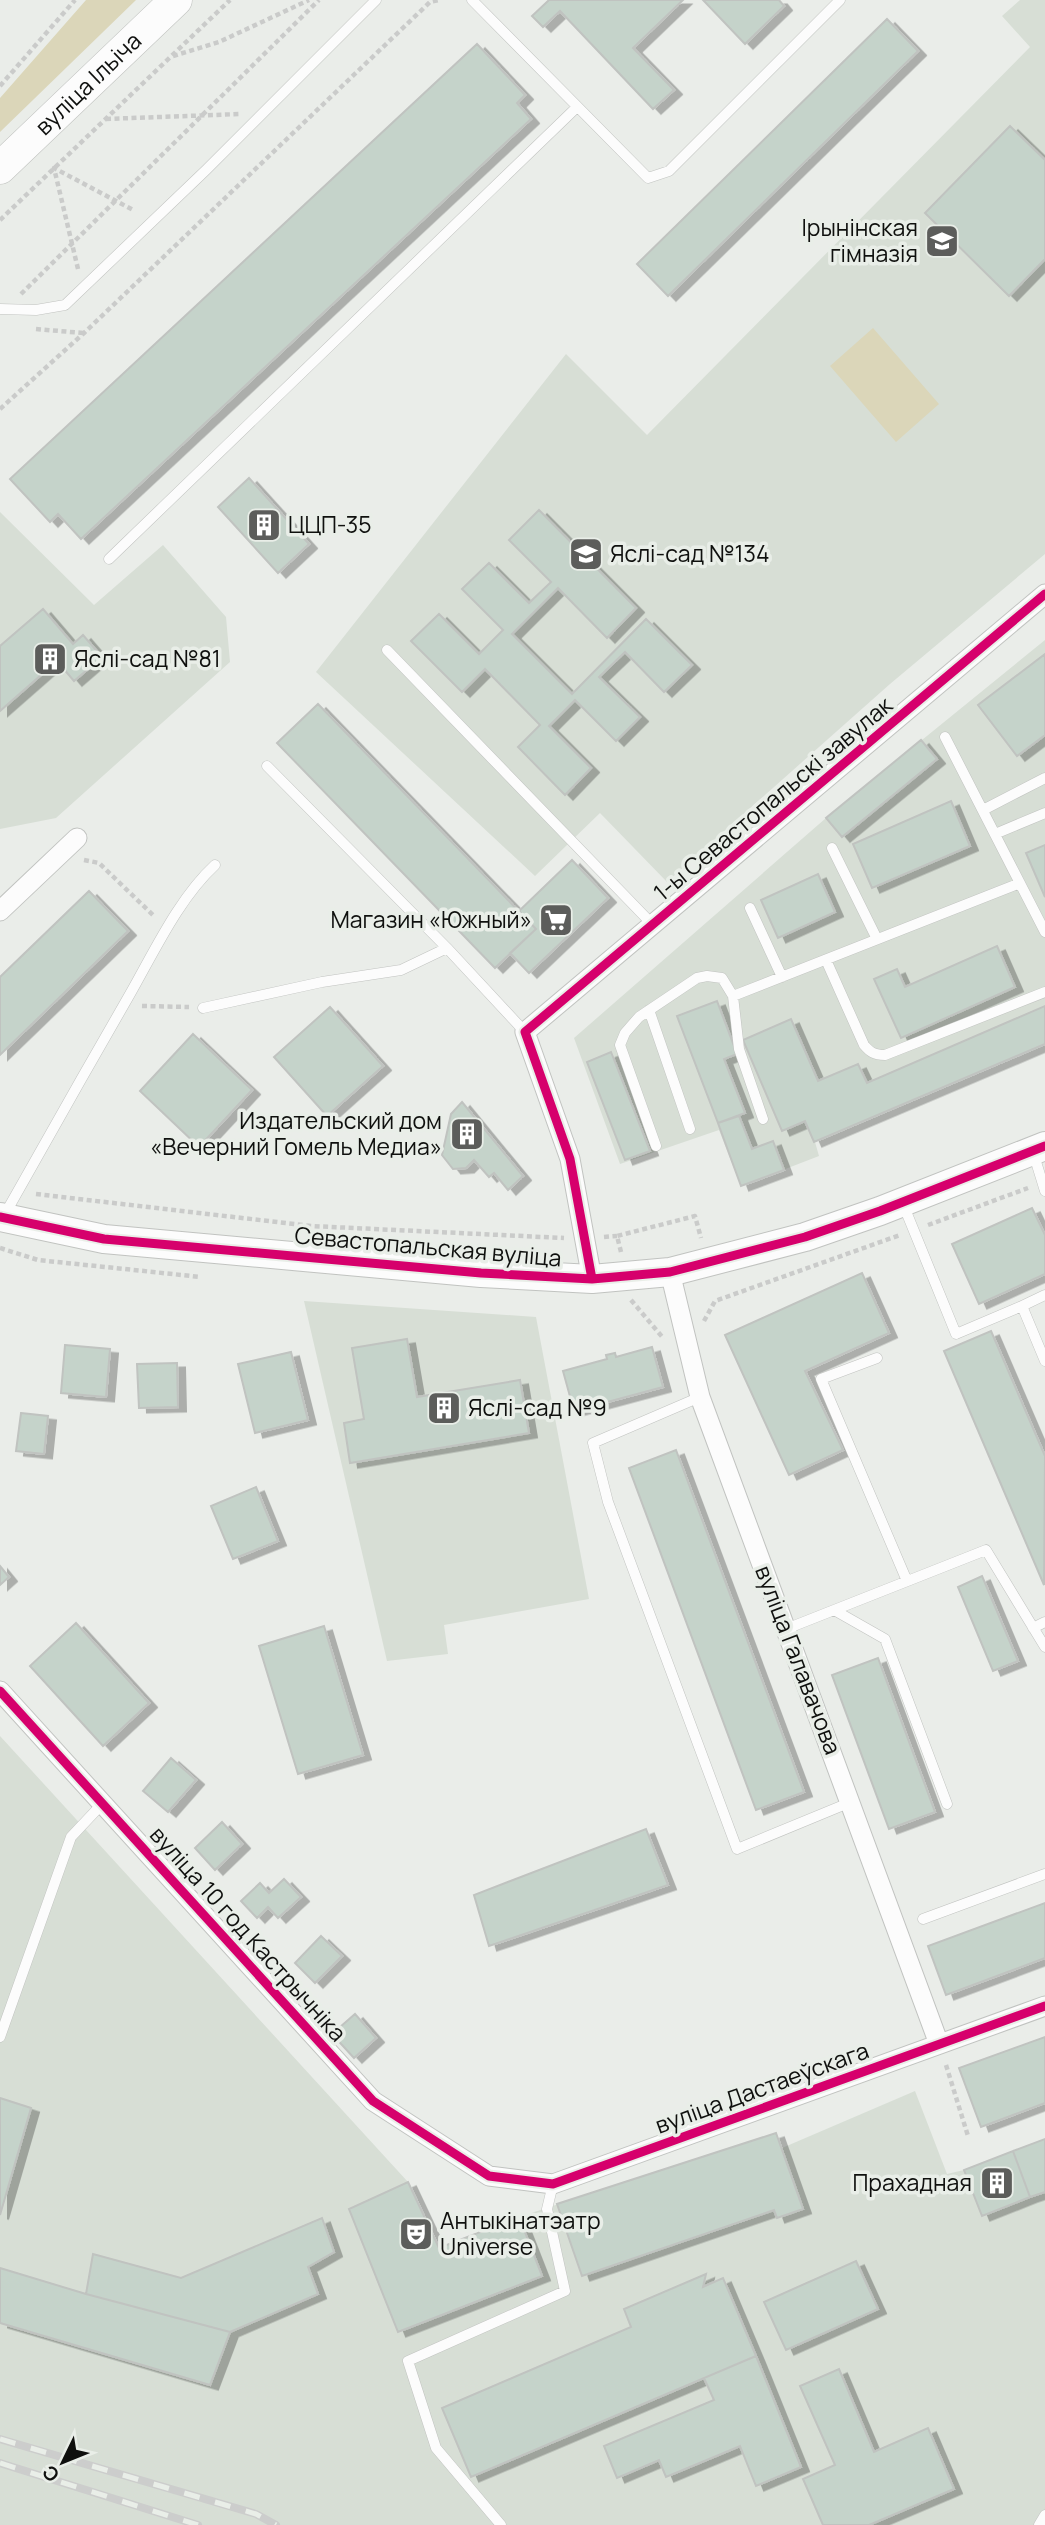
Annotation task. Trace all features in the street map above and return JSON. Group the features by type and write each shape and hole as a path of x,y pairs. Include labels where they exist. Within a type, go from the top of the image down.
{"main road":[{"name":"вуліца Ільіча","path":"0,168 176,0"}],"street":[{"name":"1-ы Севастопальскі завулак","path":"525,1032 1045,594"},
{"path":"0,911 77,838"},
{"path":"525,1032 570,1159 592,1279"},
{"name":"Севастопальская вуліца","path":"1,1217 104,1239 468,1272 592,1279 670,1272 805,1237 1039,1148"},
{"name":"вуліца Галавачова","path":"670,1272 699,1397 939,2044"},
{"name":"вуліца 10 год Кастрычніка","path":"0,1691 373,2101 489,2176"},
{"name":"вуліца Дастаеўскага","path":"489,2176 553,2184 1045,2006"}],"lane":[{"path":"3,309 36,310 65,305 206,170 376,0"},
{"path":"472,0 648,178 669,171 840,0"},
{"path":"109,559 577,107"},
{"path":"387,650 653,925"},
{"path":"945,737 1045,932"},
{"path":"267,766 447,948 525,1032"},
{"path":"982,810 1045,778"},
{"path":"995,834 1045,813"},
{"path":"832,848 877,939"},
{"path":"1,1217 168,929 190,893 215,865"},
{"path":"733,996 1020,883"},
{"path":"750,908 782,977"},
{"path":"203,1008 321,982 401,971 447,948"},
{"path":"826,960 864,1045 877,1055 885,1055 1045,992"},
{"path":"656,1146 620,1045 625,1033 649,1010 697,978 722,978 733,996 739,1049 763,1119"},
{"path":"649,1010 690,1129"},
{"path":"1039,1148 1043,1187"},
{"path":"902,1201 956,1335 1045,1295"},
{"path":"1022,1306 1045,1361"},
{"path":"877,1358 821,1379 907,1581"},
{"path":"699,1397 593,1443 608,1502 737,1849 851,1802"},
{"path":"786,1629 986,1550 1045,1647"},
{"path":"834,1610 885,1639 947,1804"},
{"path":"1033,1628 1045,1622"},
{"path":"0,2037 71,1837 104,1803"},
{"path":"923,1919 1045,1874"},
{"path":"500,2525 436,2448 408,2361 565,2291 547,2209 553,2184"},
{"path":"1038,2525 1045,2515"}],"path":[{"path":"0,86 75,0"},
{"path":"0,220 230,0"},
{"path":"172,56 219,42 309,0"},
{"path":"3,309 319,0"},
{"path":"421,0 426,6"},
{"path":"1,408 426,6 439,0"},
{"path":"105,119 245,113"},
{"path":"54,168 135,211"},
{"path":"54,168 78,270"},
{"path":"26,328 83,333"},
{"path":"60,855 99,863 168,929"},
{"path":"124,1005 203,1008"},
{"path":"699,1328 715,1301 1043,1187"},
{"path":"17,1192 311,1226 584,1239 617,1236 695,1216 703,1245"},
{"path":"617,1236 623,1260"},
{"path":"0,1248 38,1260 143,1272"},
{"path":"628,1297 665,1340"},
{"path":"939,2044 968,2136"}],"shaded area":[{"path":"86,0 136,0 0,132 0,98"},
{"path":"1020,0 1045,0 1045,554 890,684 667,882 600,813 535,876 316,672 566,354 647,435 1030,47 1002,16"},
{"path":"873,328 939,404 896,442 830,366"},
{"path":"0,512 94,605 163,545 226,617 230,662 56,818 0,829"},
{"path":"1045,640 1045,1044 815,1142 819,1156 741,1186 719,1130 620,1164 574,1038 826,818"},
{"path":"304,1301 536,1317 589,1599 444,1625 448,1654 387,1661"},
{"path":"0,1736 408,2182 439,2248 519,2217 776,2133 782,2148 915,2091 947,2174 1045,2139 1045,2525 0,2525"}],"building":[{"path":"549,0 683,0 633,48 674,90 653,109 560,11 543,27 532,16"},
{"path":"703,0 779,0 784,6 745,44"},
{"path":"887,19 918,51 668,296 637,264"},
{"path":"477,44 525,95 517,103 531,119 81,539 58,514 50,522 10,479"},
{"name":"Ірынінская гімназія","path":"1010,126 1045,160 1045,259 1009,296 925,213"},
{"name":"ЦЦП-35","path":"249,478 309,544 278,573 218,507"},
{"path":"539,510 636,608 607,638 558,588 512,634 572,694 646,619 692,665 664,692 625,652 599,677 640,717 616,741 575,700 549,726 591,768 565,795 518,747 540,725 485,669 462,692 411,641 439,614 479,654 503,630 462,589 489,563 529,603 551,582 509,540"},
{"name":"Яслі-сад №81","path":"43,609 73,644 83,635 102,657 74,681 57,661 0,711 0,646"},
{"path":"1045,654 1045,735 1017,756 978,705"},
{"path":"318,704 536,929 495,968 277,743"},
{"path":"921,740 937,759 842,837 826,818"},
{"path":"951,801 970,846 872,888 853,844"},
{"path":"1045,845 1045,897 1026,853"},
{"name":"Магазин «Южный»","path":"572,860 608,898 529,973 510,953 536,929 519,911"},
{"path":"818,874 835,912 778,938 761,900"},
{"path":"89,891 128,931 0,1055 0,977"},
{"path":"997,946 1015,987 901,1038 874,979 897,969 905,987"},
{"path":"717,1001 737,1054 724,1059 745,1113 718,1123 677,1016"},
{"path":"1045,1006 1045,1044 814,1142 805,1121 782,1131 743,1040 791,1019 818,1081 858,1064 867,1083"},
{"path":"330,1007 383,1066 327,1116 274,1057"},
{"path":"193,1034 252,1090 199,1147 140,1091"},
{"path":"611,1052 650,1151 625,1160 587,1062"},
{"name":"Издательский дом «Вечерний Гомель Медиа»","path":"462,1102 523,1176 508,1190 494,1173 489,1177 474,1160 466,1168 453,1169 442,1155 451,1114"},
{"path":"739,1116 752,1149 773,1141 784,1170 741,1186 718,1123"},
{"path":"1032,1208 1045,1235 1045,1274 979,1304 952,1244"},
{"path":"862,1273 889,1333 805,1371 843,1450 789,1475 725,1335"},
{"path":"991,1331 1045,1456 1044,1585 944,1351"},
{"name":"Яслі-сад №9","path":"407,1339 417,1397 520,1380 529,1433 350,1463 344,1423 364,1419 352,1348"},
{"path":"65,1345 110,1349 106,1397 61,1393"},
{"path":"652,1347 663,1387 574,1411 563,1371 607,1359 606,1355 615,1353 616,1357"},
{"path":"291,1352 308,1420 255,1433 238,1364"},
{"path":"177,1363 178,1407 139,1408 137,1364"},
{"path":"21,1413 48,1416 44,1454 16,1451"},
{"path":"676,1450 804,1792 756,1810 629,1468"},
{"path":"256,1487 278,1541 233,1559 211,1506"},
{"path":"0,1566 9,1577 0,1585"},
{"path":"982,1576 1018,1661 993,1671 958,1587"},
{"path":"76,1623 149,1703 103,1746 30,1666"},
{"path":"324,1626 363,1755 298,1774 259,1646"},
{"path":"878,1658 935,1812 889,1829 832,1675"},
{"path":"171,1758 196,1780 168,1812 143,1791"},
{"path":"222,1822 242,1844 215,1870 195,1848"},
{"path":"646,1829 668,1885 489,1946 474,1895"},
{"path":"284,1879 301,1897 278,1918 268,1907 257,1918 241,1901 260,1883 269,1893"},
{"path":"1045,1903 1045,1958 946,1995 928,1946"},
{"path":"321,1936 342,1956 315,1983 295,1963"},
{"path":"355,2014 376,2038 354,2058 332,2034"},
{"path":"1045,2037 1045,2103 981,2127 959,2068"},
{"path":"0,2098 31,2108 0,2215"},
{"path":"776,2133 803,2209 777,2218 774,2210 582,2276 557,2204"},
{"path":"1045,2139 1045,2192 1030,2197 1013,2151"},
{"name":"Прахадная","path":"1013,2151 1030,2197 982,2216 964,2170"},
{"path":"408,2182 439,2248 519,2217 542,2276 398,2332 349,2209"},
{"path":"322,2218 334,2252 308,2267 318,2294 230,2332 86,2294 93,2254 181,2278"},
{"path":"856,2261 878,2309 786,2350 764,2302"},
{"path":"0,2268 230,2332 210,2385 0,2323"},
{"path":"706,2274 703,2287 723,2278 756,2356 471,2477 442,2408 631,2327 624,2309"},
{"path":"756,2356 801,2467 756,2486 740,2446 666,2477 659,2460 617,2478 604,2446 714,2400 704,2378"},
{"path":"839,2369 874,2452 928,2428 954,2489 869,2525 823,2525 803,2479 835,2465 800,2386"}],"railway":[{"path":"0,2439 256,2514 276,2525"},
{"path":"0,2463 198,2525"}],"cycle path":[{"path":"592,1279 570,1159 525,1032 1045,594"},
{"path":"0,1217 104,1239 481,1273 592,1279 670,1272 805,1237 880,1211 1045,1146"},
{"path":"0,1691 373,2101 489,2176 553,2184 1045,2006"}],"place":[{"name":"Ірынінская гімназія","path":"942,241"},
{"name":"ЦЦП-35","path":"264,525"},
{"name":"Яслі-сад №134","path":"586,554"},
{"name":"Яслі-сад №81","path":"50,659"},
{"name":"Магазин «Южный»","path":"556,920"},
{"name":"Издательский дом «Вечерний Гомель Медиа»","path":"467,1134"},
{"name":"Яслі-сад №9","path":"444,1408"},
{"name":"Прахадная","path":"997,2183"},
{"name":"Антыкінатэатр Universe","path":"416,2234"}]}
